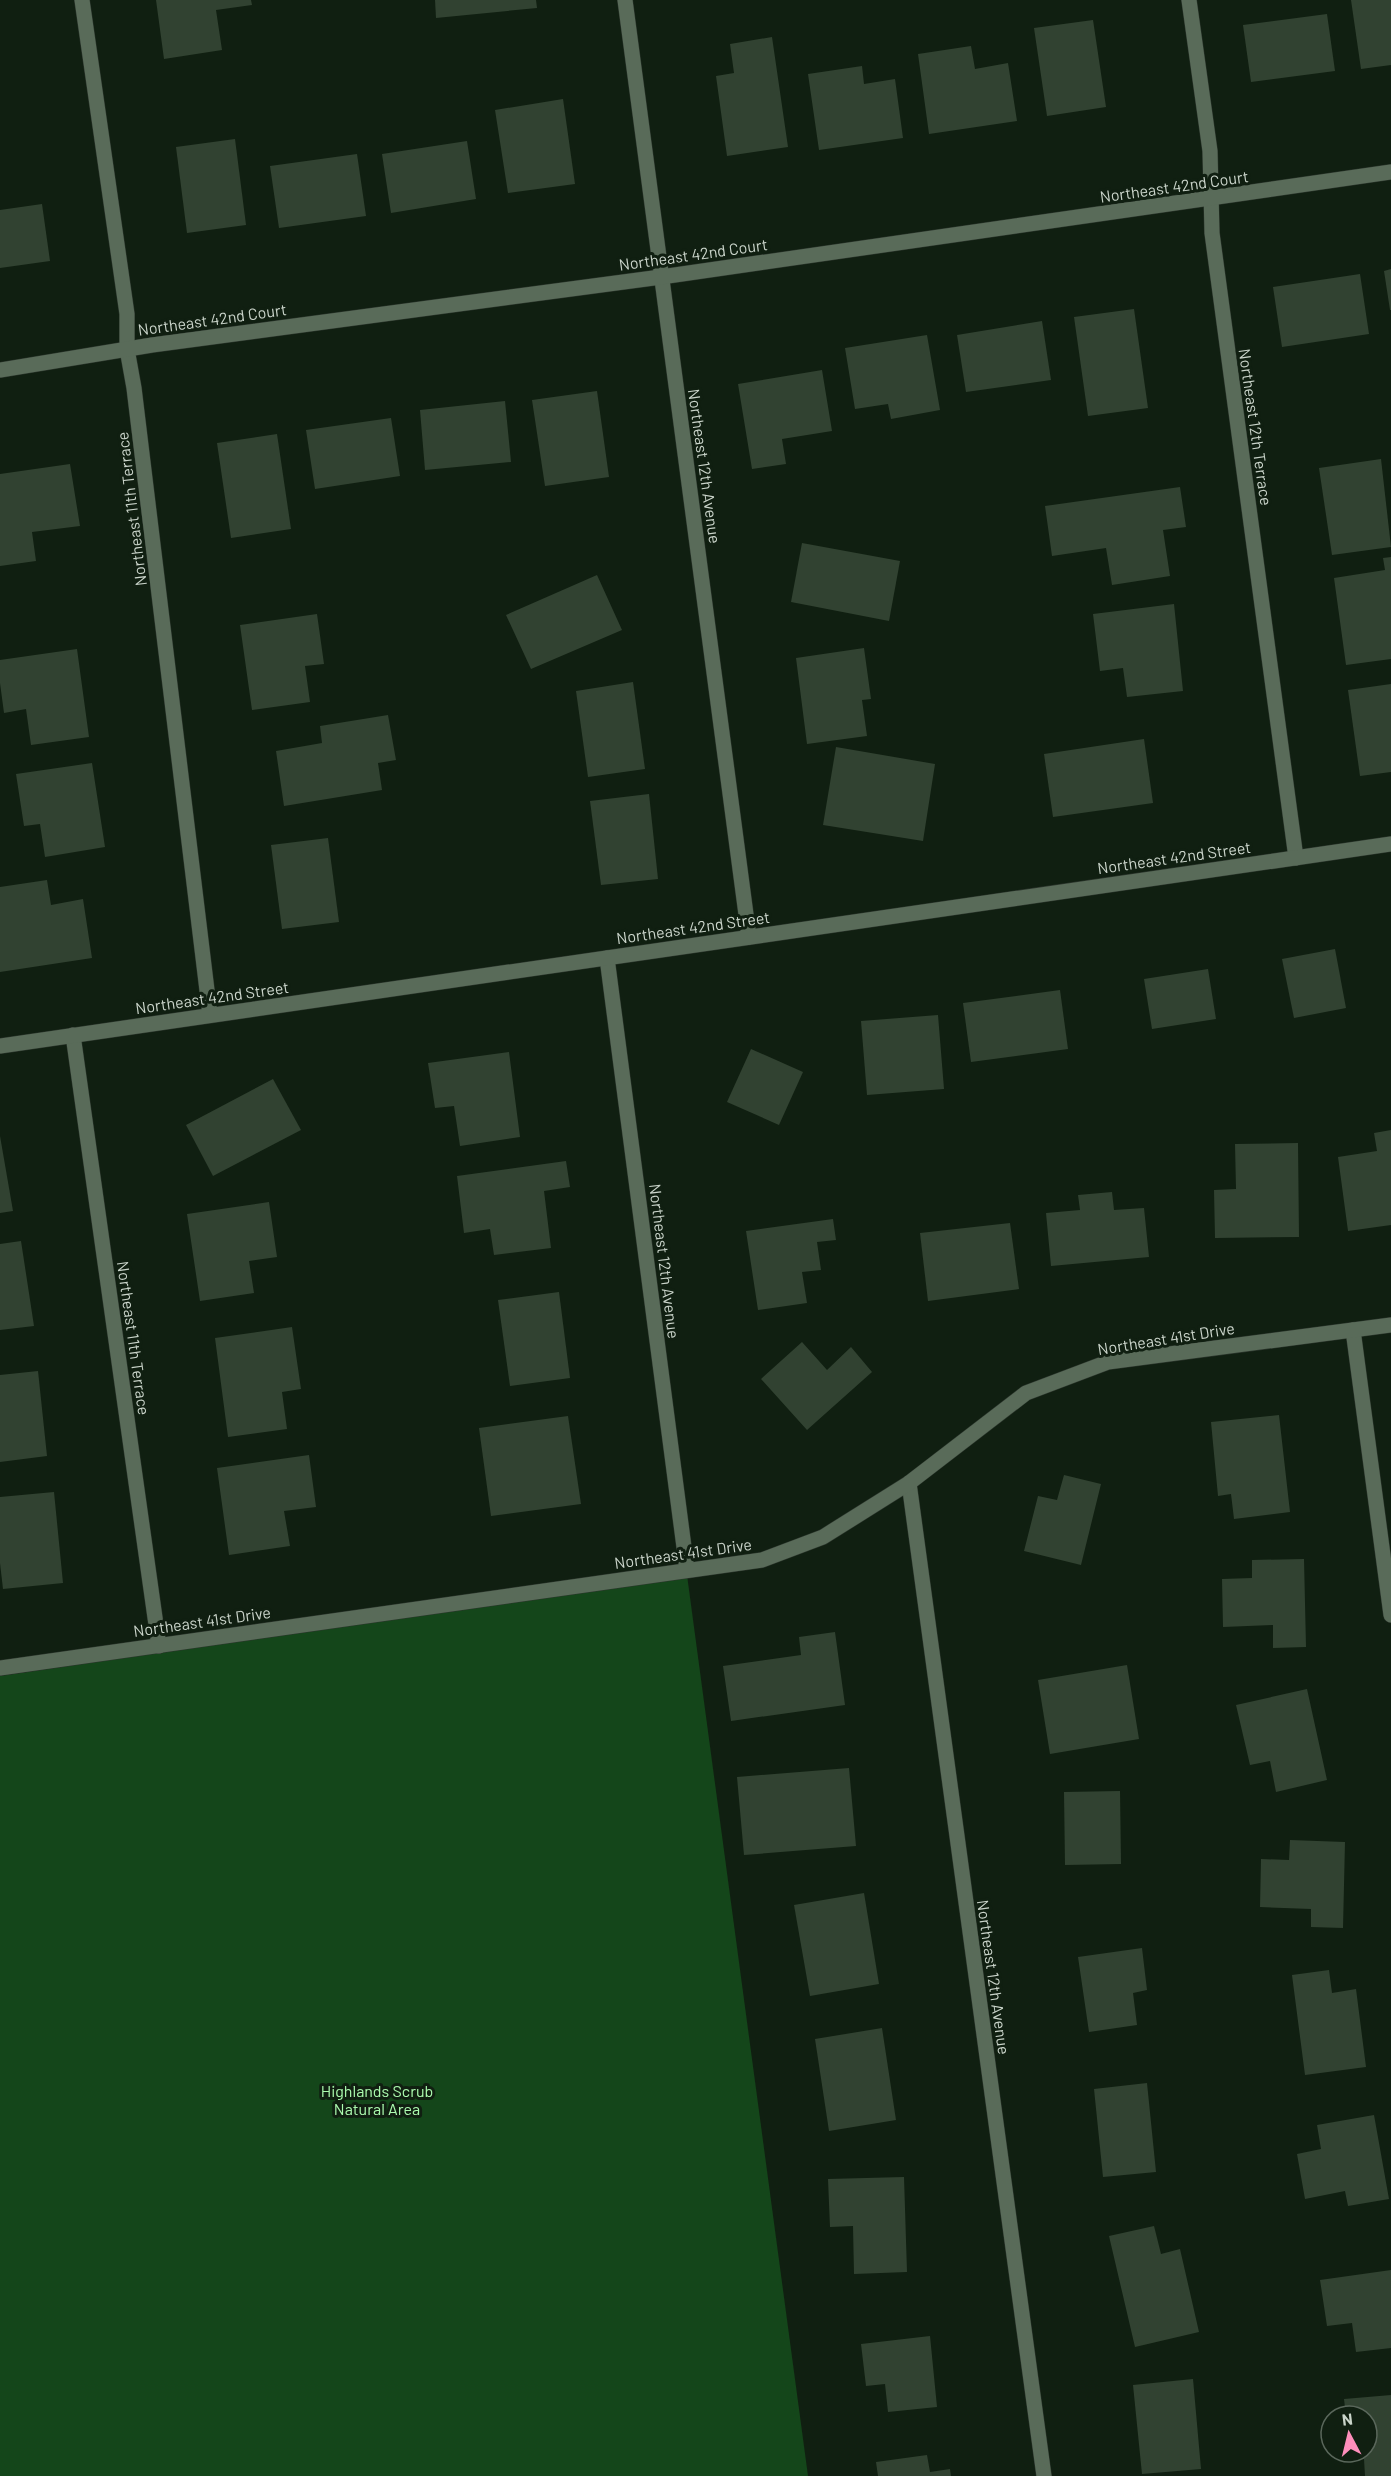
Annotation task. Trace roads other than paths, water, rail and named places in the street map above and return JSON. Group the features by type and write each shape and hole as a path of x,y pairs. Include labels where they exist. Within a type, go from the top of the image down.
{"street":[{"name":"Northeast 11th Terrace","path":"82,0 128,314 127,349 134,388 210,1015"},
{"name":"Northeast 12th Avenue","path":"625,0 749,938"},
{"name":"Northeast 12th Terrace","path":"1189,0 1210,151 1213,245 1296,858"},
{"name":"Northeast 42nd Court","path":"0,370 127,349 661,277 1210,200 1391,172"},
{"name":"Northeast 42nd Street","path":"0,1046 1391,844"},
{"name":"Northeast 12th Avenue","path":"607,958 687,1570"},
{"name":"Northeast 11th Terrace","path":"73,1035 159,1646"},
{"name":"Northeast 41st Drive","path":"0,1668 762,1560 823,1537 909,1484 1026,1393 1108,1362 1391,1324"},
{"path":"1353,1330 1391,1615"},
{"name":"Northeast 12th Avenue","path":"909,1484 1044,2476"}],"park label":[{"name":"Highlands Scrub Natural Area","path":"377,2099"}]}
